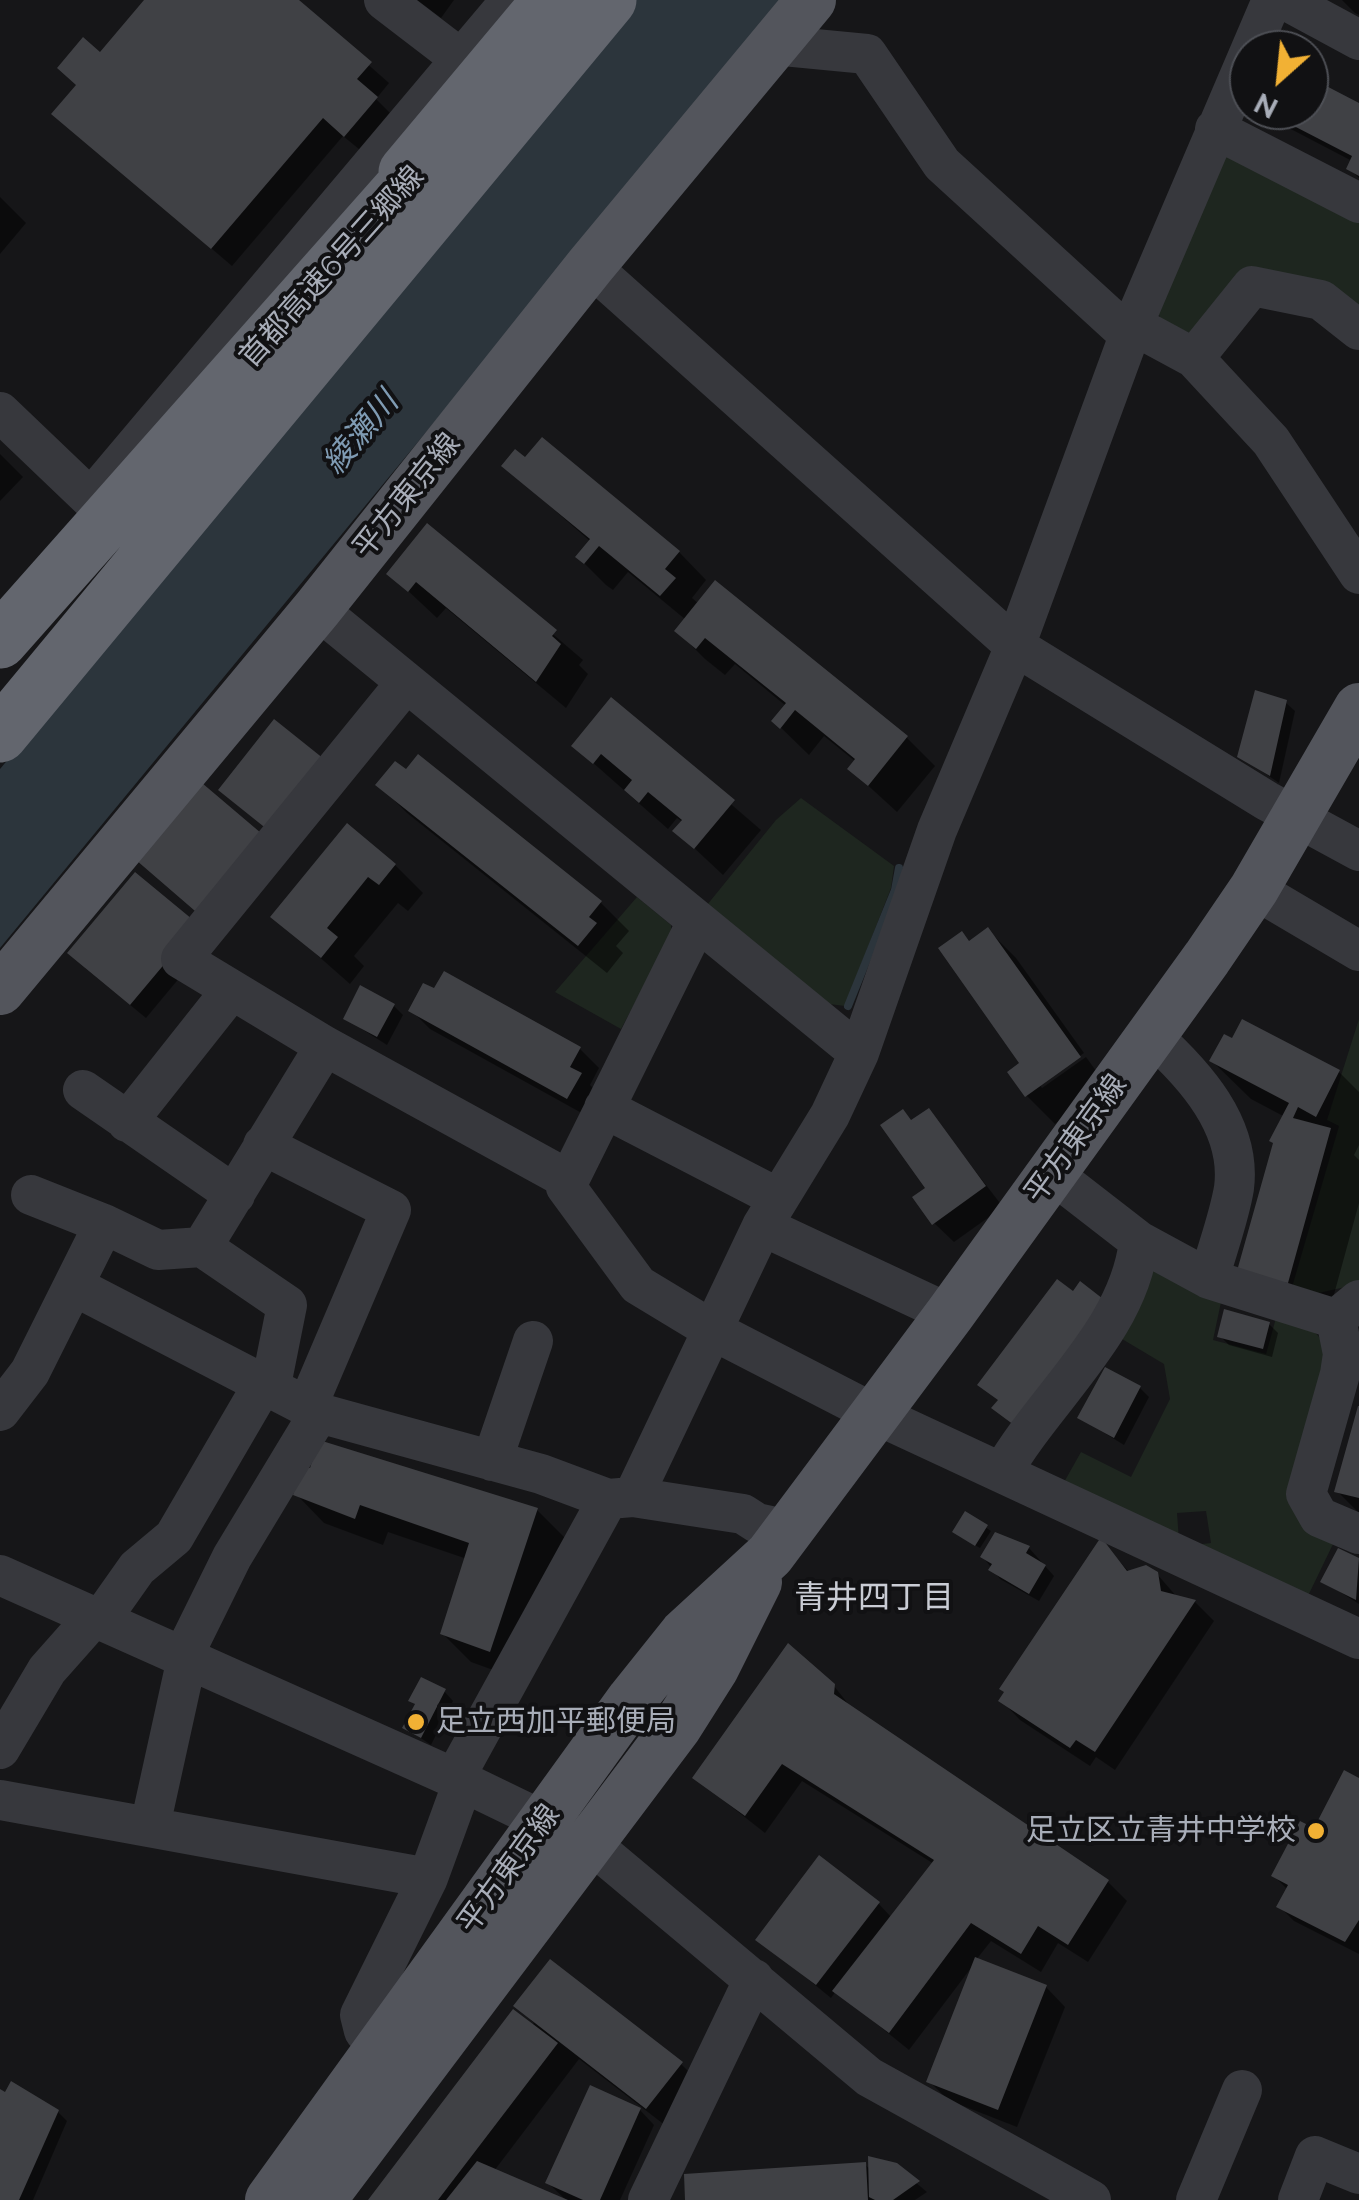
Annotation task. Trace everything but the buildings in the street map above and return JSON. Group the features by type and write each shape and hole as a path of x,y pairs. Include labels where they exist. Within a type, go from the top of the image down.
{"highway":[{"name":"首都高速6号三郷線","path":"0,643 550,0"},
{"name":"首都高速6号三郷線","path":"0,643 569,0"},
{"path":"0,734 609,0"},
{"path":"0,696 367,266 518,106"}],"main road":[{"name":"平方東京線","path":"0,990 317,609 590,266 812,0"},
{"name":"平方東京線","path":"270,2200 378,2047 684,1634 779,1542 950,1314 1254,888 1359,708"},
{"name":"平方東京線","path":"321,2200 591,1844 714,1668 779,1542"}],"street":[{"path":"384,0 461,59"},
{"path":"0,599 91,500 511,0"},
{"path":"378,2047 364,2031 360,2015 428,1878 458,1780 714,1331 714,1323 770,1212 830,1115 859,1053 937,830 1015,646 1131,330 1272,0"},
{"path":"1284,0 1359,40"},
{"path":"773,45 867,54 942,164 1131,330 1194,358 1271,441 1359,574"},
{"path":"1214,129 1359,203"},
{"path":"590,266 1015,646 1296,817 1359,851"},
{"path":"1194,358 1252,286 1321,300 1359,330"},
{"path":"0,412 91,500"},
{"path":"317,609 859,1053"},
{"path":"405,684 181,959 230,992 569,1180"},
{"path":"1254,888 1359,950"},
{"path":"697,922 566,1187 638,1285 714,1331 876,1414 1359,1639"},
{"path":"127,1122 230,992"},
{"path":"1152,1036 1210,1098 1235,1166 1234,1190 1209,1279"},
{"path":"202,1247 325,1046"},
{"path":"82,1090 235,1196"},
{"path":"604,1108 770,1212 950,1314"},
{"path":"150,1826 191,1640 313,1410 391,1210 263,1145"},
{"path":"1050,1172 1139,1241 1209,1279 1348,1309 1340,1374 1306,1494 1319,1517 1359,1534"},
{"path":"0,1749 47,1670 98,1618 136,1568 174,1538 266,1388 287,1305 202,1247 158,1250 32,1195"},
{"path":"0,1411 30,1372 104,1224"},
{"path":"1002,1473 1020,1440 1124,1300 1139,1241"},
{"path":"74,1286 313,1410 621,1498 744,1514 779,1542"},
{"path":"492,1461 533,1341"},
{"path":"0,1575 458,1780 591,1844 869,2077 1091,2200"},
{"path":"0,1800 428,1878"},
{"path":"648,2200 754,1979"},
{"path":"1196,2200 1242,2090"},
{"path":"1298,2200 1315,2156 1359,2174"}],"shaded area":[{"path":"1227,146 1359,216 1359,313 1293,275 1198,336 1163,323 1158,313"},
{"path":"801,798 894,866 891,888 845,1006 829,1004 707,905 776,820"},
{"path":"637,897 671,925 671,935 621,1029 555,992"},
{"path":"1359,1019 1359,1284 1314,1294 1290,1294 1339,1126 1327,1120"},
{"path":"1147,1268 1221,1302 1213,1340 1266,1354 1276,1318 1308,1328 1324,1344 1328,1353 1293,1488 1334,1542 1307,1598 1194,1545 1211,1543 1206,1511 1177,1513 1179,1540 1063,1484 1081,1452 1131,1477 1170,1399 1164,1364 1117,1336"}],"water":[{"name":"綾瀬川","path":"634,0 783,0 0,948 0,769"}],"waterway":[{"path":"848,1006 895,890 899,868"}],"place":[{"name":"足立西加平郵便局","path":"416,1722"},
{"name":"足立区立青井中学校","path":"1316,1831"}],"district":[{"name":"青井四丁目","path":"874,1598"}]}
